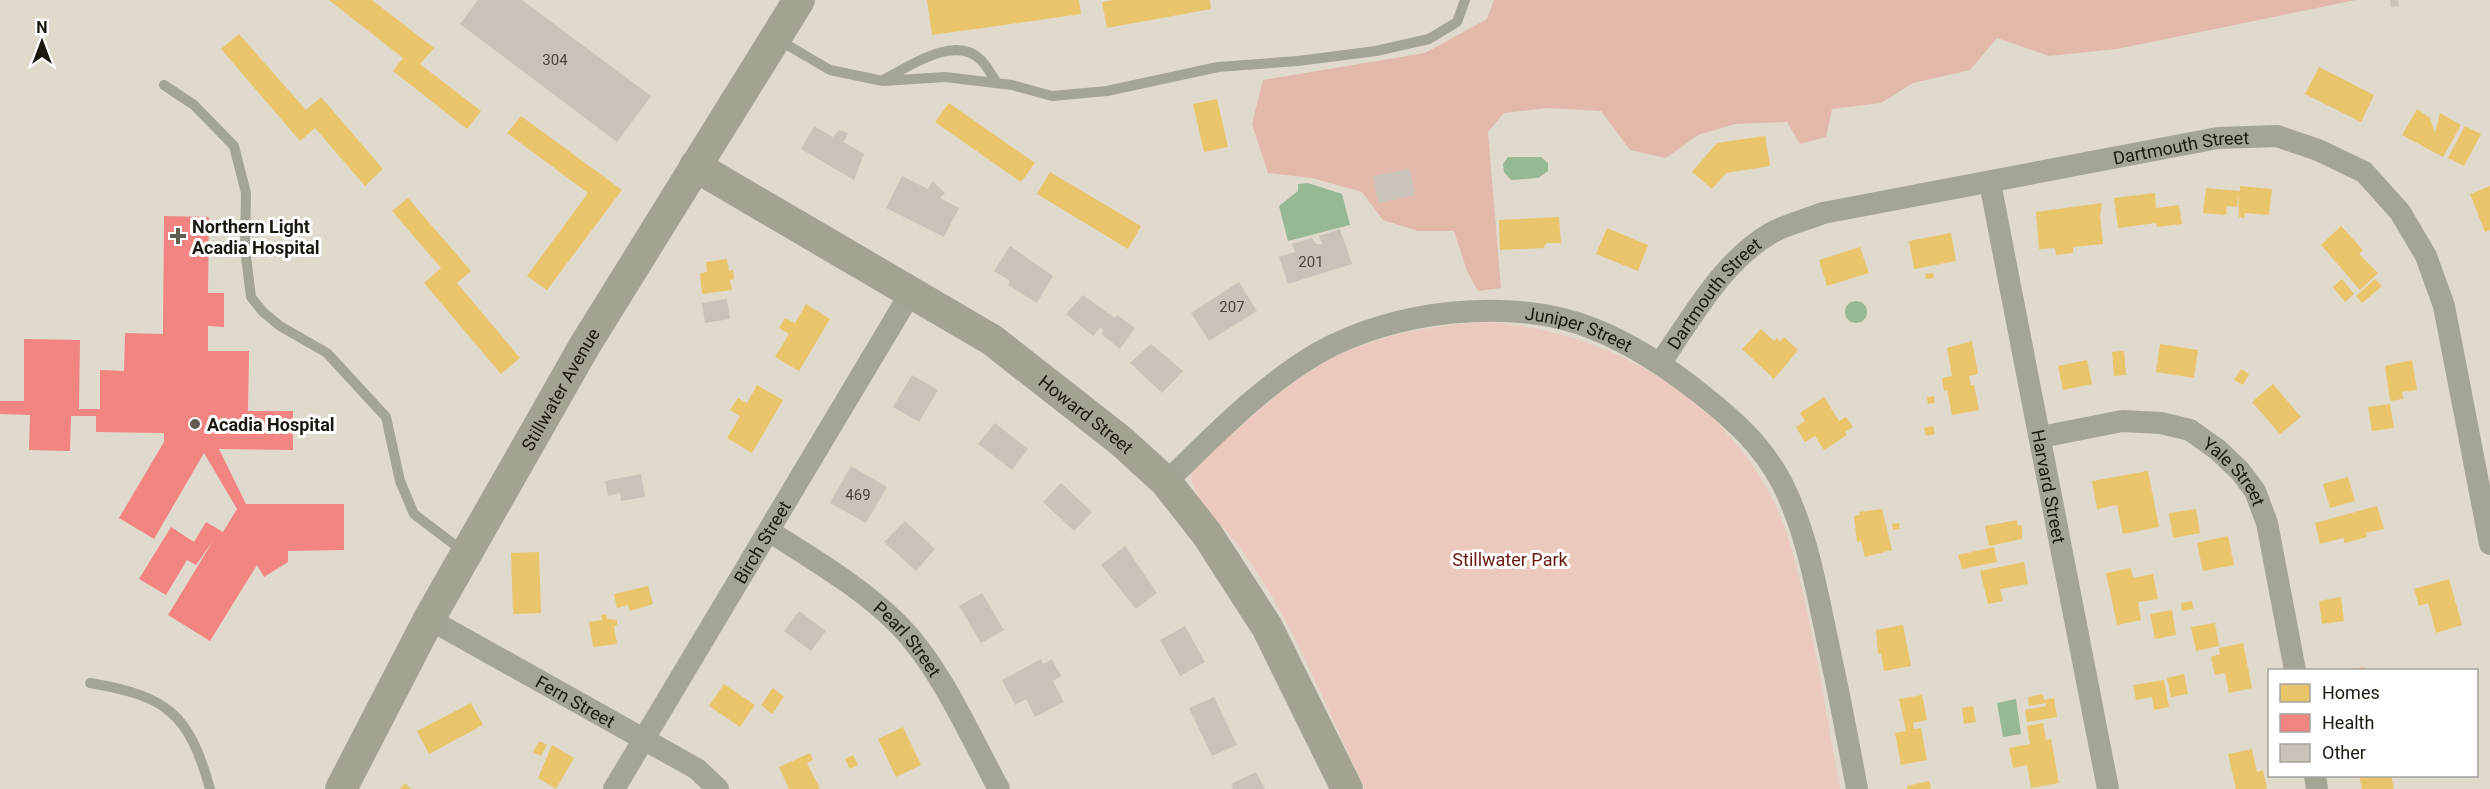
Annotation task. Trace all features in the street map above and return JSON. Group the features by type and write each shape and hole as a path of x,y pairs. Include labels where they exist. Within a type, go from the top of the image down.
{"street":[{"name":"Stillwater Avenue","path":"341,789 429,620 585,345 799,0"},
{"name":"Dartmouth Street","path":"1661,362 1720,278 1745,252 1773,232 1823,213 2218,138 2277,136 2318,150 2364,172 2400,212 2426,256 2444,306 2490,544"},
{"name":"Howard Street","path":"695,166 992,340 1121,441 1166,482 1207,534 1267,627 1347,789"},
{"name":"Harvard Street","path":"1990,183 2108,789"},
{"name":"Birch Street","path":"614,789 910,294"},
{"name":"Juniper Street","path":"1166,482 1268,385 1319,352 1364,332 1416,318 1499,310 1559,318 1593,328 1661,362 1759,444 1782,483 1800,525 1817,589 1857,789"},
{"name":"Yale Street","path":"2041,437 2122,421 2161,423 2190,430 2218,450 2240,471 2255,491 2267,523 2295,669"},
{"name":"Pearl Street","path":"769,531 855,586 900,626 938,677 999,789"},
{"name":"Fern Street","path":"429,620 697,769 718,789"}],"lane":[{"path":"777,38 830,70 883,81 945,77 997,83 1052,96 1107,91 1218,67 1298,61 1377,51 1429,39 1457,22 1465,0"},
{"path":"883,81 931,54 962,50 981,59 997,83"},
{"path":"164,85 194,105 234,147 246,193 245,249 251,297 263,312 280,326 327,353 386,417 400,481 414,514 466,554"},
{"path":"90,683 127,689 158,701 185,726 204,767 210,789"}],"green space":[{"name":"Stillwater Park","path":"1488,322 1532,328 1576,339 1618,355 1657,376 1693,401 1726,432 1754,467 1776,506 1794,555 1811,629 1840,789 1365,789 1277,605 1241,549 1203,503 1193,484 1191,474 1196,466 1269,402 1300,378 1336,356 1378,340 1422,329"}],"shaded area":[{"path":"1494,0 2356,0 2117,49 2049,56 1997,38 1970,70 1913,83 1881,103 1832,109 1826,137 1800,144 1787,122 1735,124 1698,135 1666,158 1630,150 1601,111 1548,108 1504,113 1488,132 1501,288 1478,291 1467,271 1454,231 1418,231 1383,220 1362,192 1312,178 1268,173 1252,124 1263,80 1425,53 1487,19"},
{"path":"1508,157 1541,157 1548,163 1548,171 1538,178 1511,180 1504,172 1503,164"},
{"path":"1308,183 1342,194 1350,225 1288,241 1279,206 1298,191 1298,184"},
{"path":"1856,301 1864,304 1867,312 1864,320 1856,323 1848,320 1845,312 1848,304"},
{"path":"2016,699 2021,734 2003,737 1997,703"}],"building: Homes":[{"path":"329,0 372,0 434,48 420,64 481,111 467,129 393,71 403,58"},
{"path":"927,0 1079,0 1081,14 932,35"},
{"path":"1210,0 1211,9 1107,28 1102,2"},
{"path":"239,34 306,110 321,97 383,169 365,186 315,128 300,141 221,49"},
{"path":"2319,67 2374,95 2361,122 2305,94"},
{"path":"1217,99 1228,147 1204,152 1193,104"},
{"path":"949,103 1035,163 1021,182 935,122"},
{"path":"2417,109 2430,118 2435,133 2440,113 2461,125 2443,157 2402,135"},
{"path":"521,116 622,190 547,290 527,276 588,193 507,133"},
{"path":"2465,126 2481,134 2464,166 2448,158"},
{"path":"1765,136 1770,166 1726,173 1712,189 1692,172 1717,143"},
{"path":"1050,172 1141,226 1128,249 1037,194"},
{"path":"2240,186 2272,189 2269,215 2245,213 2244,218 2239,217 2238,194 2237,207 2227,206 2226,215 2203,213 2206,188 2240,191"},
{"path":"2490,186 2490,230 2485,232 2470,194"},
{"path":"2155,193 2156,208 2179,205 2182,224 2157,227 2156,223 2118,228 2114,198"},
{"path":"408,198 471,271 457,283 520,358 501,374 424,283 441,268 392,211"},
{"path":"2102,203 2100,216 2103,244 2073,247 2073,253 2056,255 2055,248 2039,249 2036,212"},
{"path":"1559,217 1561,243 1547,243 1543,248 1500,250 1499,220"},
{"path":"2341,226 2363,250 2359,254 2378,273 2360,290 2321,245"},
{"path":"1607,228 1648,245 1638,271 1596,254"},
{"path":"1951,233 1956,261 1914,269 1909,241"},
{"path":"1860,247 1869,273 1827,286 1819,260"},
{"path":"727,259 729,271 733,270 734,279 730,280 732,290 702,294 700,273 707,272 706,262"},
{"path":"1933,273 1934,278 1926,279 1925,274"},
{"path":"2342,279 2354,294 2345,302 2333,287"},
{"path":"2375,279 2382,286 2362,303 2356,296"},
{"path":"806,304 830,319 799,371 775,357 789,334 779,328 785,318 795,323"},
{"path":"1761,329 1774,341 1777,338 1780,342 1784,337 1798,350 1774,379 1742,349"},
{"path":"1972,341 1978,374 1969,376 1971,385 1974,385 1979,410 1952,415 1942,378 1952,376 1947,348"},
{"path":"2160,344 2198,350 2194,378 2156,372"},
{"path":"2124,351 2126,375 2114,376 2112,352"},
{"path":"2087,360 2092,384 2063,390 2058,366"},
{"path":"2412,360 2417,390 2402,392 2403,399 2390,401 2385,366"},
{"path":"2241,369 2249,374 2243,385 2234,380"},
{"path":"2273,384 2301,417 2280,434 2252,402"},
{"path":"757,385 783,400 752,453 727,438 740,416 730,410 738,398 747,403"},
{"path":"1934,396 1935,403 1928,404 1927,397"},
{"path":"1824,397 1839,421 1846,417 1853,427 1845,432 1847,435 1824,450 1815,436 1805,442 1796,427 1805,421 1800,413"},
{"path":"2390,404 2394,428 2372,431 2368,407"},
{"path":"1933,426 1935,434 1926,436 1924,428"},
{"path":"2148,471 2159,527 2123,534 2117,505 2097,509 2092,481"},
{"path":"2348,477 2355,501 2330,508 2323,484"},
{"path":"2377,506 2384,529 2366,533 2367,537 2345,543 2343,538 2320,544 2315,523"},
{"path":"1882,509 1892,550 1865,557 1861,541 1857,542 1854,516 1860,515 1859,512"},
{"path":"2196,509 2200,533 2173,538 2169,513"},
{"path":"2017,520 2018,526 2022,525 2022,539 1989,546 1985,526"},
{"path":"1899,523 1900,529 1893,530 1892,524"},
{"path":"2228,536 2234,565 2203,571 2197,543"},
{"path":"1994,547 1997,562 1962,569 1958,555"},
{"path":"539,552 541,613 513,614 511,553"},
{"path":"2024,562 2028,584 2000,589 2003,601 1988,604 1980,571"},
{"path":"2131,568 2133,578 2153,574 2158,599 2138,602 2141,620 2117,625 2106,573"},
{"path":"2449,579 2462,625 2436,633 2428,603 2419,606 2414,589"},
{"path":"648,586 653,604 630,611 628,605 617,608 614,594"},
{"path":"2341,597 2344,621 2322,624 2319,601"},
{"path":"2192,601 2193,609 2182,611 2181,603"},
{"path":"2172,610 2176,635 2155,639 2150,614"},
{"path":"606,614 607,619 617,620 617,625 614,626 617,644 593,647 589,622 602,620 601,615"},
{"path":"2215,623 2219,646 2196,651 2191,627"},
{"path":"1903,625 1911,666 1884,671 1881,653 1878,654 1876,630"},
{"path":"2243,643 2252,688 2229,693 2225,673 2215,675 2211,657 2220,654 2219,648"},
{"path":"2184,674 2188,694 2171,697 2167,678"},
{"path":"2164,680 2169,707 2154,710 2152,697 2136,700 2133,685"},
{"path":"724,684 755,705 740,727 709,706"},
{"path":"773,688 784,697 772,714 761,705"},
{"path":"2043,694 2044,700 2054,698 2057,717 2027,722 2025,710 2046,706 2046,703 2029,706 2028,697"},
{"path":"1922,695 1927,720 1913,723 1914,729 1921,728 1927,760 1901,765 1895,733 1906,731 1899,699"},
{"path":"471,703 483,725 429,754 417,731"},
{"path":"1973,706 1976,722 1964,724 1962,708"},
{"path":"2043,723 2046,740 2051,739 2059,783 2031,788 2027,765 2013,768 2009,748 2030,744 2027,726"},
{"path":"903,727 921,765 896,777 878,739"},
{"path":"539,741 547,745 541,756 533,752"},
{"path":"552,745 574,758 556,789 538,778"},
{"path":"2252,749 2257,772 2263,770 2267,789 2236,789 2228,754"},
{"path":"810,753 813,760 807,763 820,789 789,789 779,767"},
{"path":"853,755 858,765 850,769 845,759"},
{"path":"2359,777 2391,777 2394,789 2362,789"},
{"path":"1929,781 1931,789 1907,789 1907,786"},
{"path":"405,783 411,789 400,789"}],"building: Health":[{"name":"Acadia Hospital","path":"164,216 209,217 208,293 224,293 224,327 208,326 208,351 249,351 248,411 293,411 293,450 219,449 246,504 344,504 344,550 288,551 288,562 264,577 257,565 210,641 168,615 213,541 196,565 187,560 166,595 139,579 171,527 194,542 206,522 223,532 237,509 204,453 154,539 119,518 164,442 164,433 96,432 96,416 71,416 70,451 29,450 30,415 0,414 0,401 24,401 24,339 80,340 79,409 100,409 100,370 124,371 125,333 163,334"}],"building: Other":[{"path":"478,0 522,0 651,96 617,142 460,24"},
{"path":"2390,0 2398,0 2399,6 2391,7"},
{"path":"814,126 833,137 839,130 848,133 844,142 864,154 854,180 801,149"},
{"path":"1410,169 1415,195 1378,203 1373,176"},
{"path":"902,176 928,189 932,181 945,193 940,198 959,208 944,237 886,208"},
{"path":"1340,229 1352,264 1288,284 1279,257 1295,252 1292,244 1312,238 1316,244 1322,244 1319,236"},
{"path":"1010,246 1053,276 1037,303 1008,285 1010,281 994,271"},
{"path":"1239,282 1257,311 1209,341 1191,313"},
{"path":"1083,295 1115,318 1117,315 1135,328 1120,349 1101,334 1104,330 1100,328 1093,336 1066,314"},
{"path":"727,299 730,319 705,323 702,303"},
{"path":"1151,344 1183,371 1162,393 1130,363"},
{"path":"912,375 938,390 919,422 893,407"},
{"path":"995,423 1028,449 1012,470 978,444"},
{"path":"851,466 887,487 866,523 830,503"},
{"path":"641,474 645,497 621,501 620,493 608,496 605,481"},
{"path":"1061,483 1092,512 1074,531 1043,502"},
{"path":"905,521 935,549 916,571 884,542"},
{"path":"1125,546 1157,593 1136,609 1101,565"},
{"path":"982,593 1004,630 981,643 959,606"},
{"path":"799,611 826,631 811,651 784,631"},
{"path":"1185,626 1205,662 1180,676 1160,640"},
{"path":"1041,659 1043,664 1052,659 1061,676 1053,681 1064,702 1035,717 1026,699 1015,705 1002,680"},
{"path":"1214,697 1237,745 1212,756 1189,708"},
{"path":"1256,772 1265,789 1233,789 1231,784"}],"place":[{"name":"Northern Light Acadia Hospital","path":"178,236"},
{"name":"Acadia Hospital","path":"195,424"}]}
